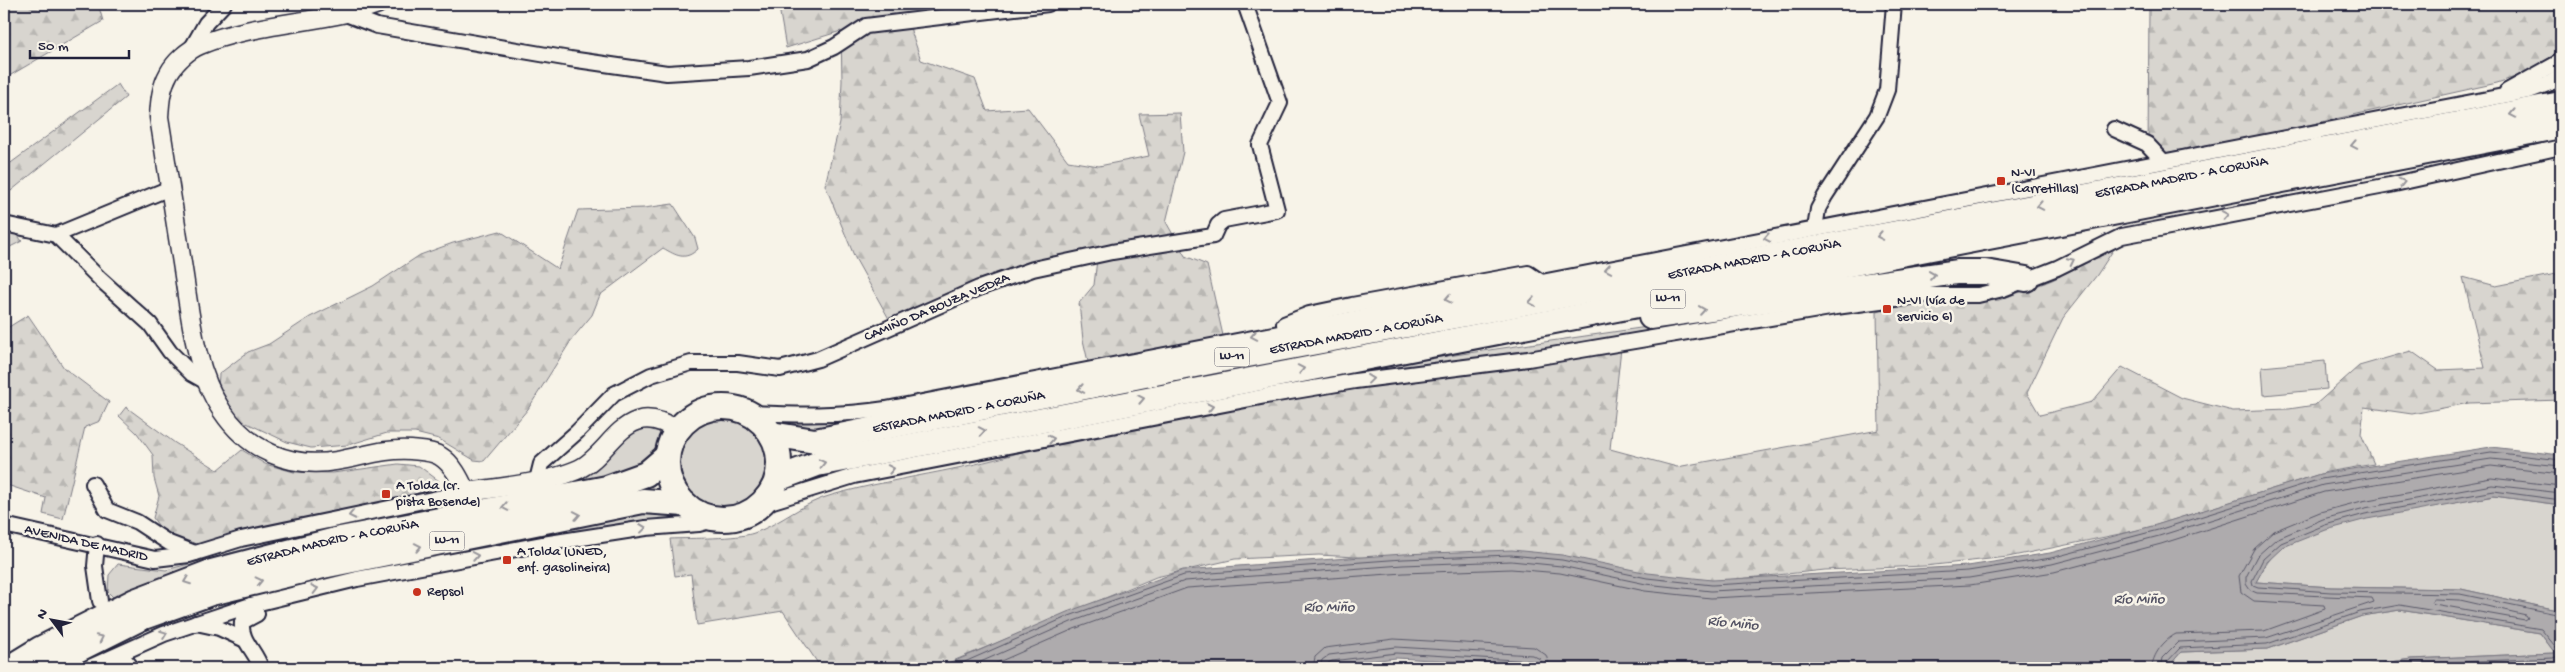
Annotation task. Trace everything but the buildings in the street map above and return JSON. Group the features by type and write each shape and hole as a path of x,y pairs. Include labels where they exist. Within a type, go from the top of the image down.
{"highway":[{"name":"ESTRADA MADRID - A CORUÑA","path":"771,434 815,441 1215,361 1904,232 2561,104"},
{"name":"ESTRADA MADRID - A CORUÑA","path":"777,479 817,464 2561,126"},
{"path":"1394,351 1587,326 1956,272 1984,272 2026,279"},
{"name":"ESTRADA MADRID - A CORUÑA","path":"719,406 735,408 750,413 762,422 771,434 777,448 779,464 777,479 770,493 760,505 748,514 718,519 700,514 685,504 670,483 667,456 670,442 677,430 689,418 703,410 719,406"},
{"name":"ESTRADA MADRID - A CORUÑA","path":"9,668 40,649 135,601 211,572 335,540 607,488 646,474 667,456"},
{"name":"ESTRADA MADRID - A CORUÑA","path":"41,668 141,618 211,593 323,566 643,502 685,504"},
{"path":"4,660 54,632 135,601"}],"street":[{"path":"190,51 206,23 224,4"},
{"path":"378,4 343,13 240,33 198,46 190,51 169,72 161,92 159,117 192,327 208,383 222,411 236,429 255,446 274,456 300,463 334,462 399,449 439,455 451,465 466,492 537,480 580,469 598,455 624,428 637,421 649,419 677,430"},
{"path":"343,13 377,26 570,59 667,73 749,68 808,60 834,47 866,26 1048,4"},
{"name":"CAMIÑO DA BOUZA VEDRA","path":"537,480 540,464 577,432 614,394 651,375 691,363 738,363 780,369 818,359 979,288 1033,269 1112,252 1213,236 1218,225 1224,220 1277,210 1260,145 1280,103 1245,4"},
{"path":"1815,229 1821,203 1877,116 1887,90 1894,4"},
{"path":"2500,95 2561,61"},
{"path":"750,413 810,416 850,414 886,409 2163,160 2529,91 2548,84 2561,76"},
{"path":"2114,129 2148,144 2163,160"},
{"path":"760,505 854,476 1266,396 1355,381 1528,358 1925,295 1978,295 2003,289 2057,268 2122,236 2390,185 2561,147"},
{"path":"56,235 170,188"},
{"path":"4,224 56,235 100,280 150,324 170,352 192,374 208,383"},
{"path":"92,484 107,510 136,522 169,542 195,553"},
{"name":"AVENIDA DE MADRID","path":"4,525 97,544 154,559 168,558 195,553 241,539 466,492"},
{"path":"88,668 164,634 196,623 251,605 357,579 473,556 632,530 699,524 718,519"},
{"path":"97,544 95,566 100,601"},
{"path":"243,639 242,622 257,614 251,605"},
{"path":"196,623 219,628 243,639 258,658 261,668"}],"green space":[{"path":"4,4 98,4 103,21 4,79"},
{"path":"783,4 965,4 906,16 921,60 975,79 987,111 1028,108 1068,161 1099,166 1149,156 1139,114 1180,113 1183,152 1166,222 1185,256 1207,265 1224,340 1089,366 1083,340 1079,303 1094,285 1098,251 893,326 855,258 825,185 840,123 842,81 841,31 786,48 780,13"},
{"path":"2149,4 2561,4 2561,51 2521,75 2497,83 2272,133 2148,156"},
{"path":"118,84 126,97 6,195 4,209 4,168"},
{"path":"673,204 695,238 698,249 689,255 681,256 663,248 600,295 592,315 572,339 528,409 484,461 474,460 439,439 415,433 387,433 348,445 311,448 287,442 234,417 218,388 219,374 248,352 269,344 310,317 373,286 420,255 453,243 500,231 558,269 578,210 644,208"},
{"path":"4,218 22,241 4,250"},
{"path":"2114,249 2097,275 2063,318 2027,393 2040,415 2092,402 2122,367 2182,398 2233,411 2289,409 2315,405 2359,366 2411,351 2438,370 2485,368 2463,277 2496,286 2561,273 2561,400 2469,403 2412,414 2364,407 2361,434 2374,464 2327,472 2144,529 2008,557 1925,566 1825,570 1709,582 1573,569 1319,555 1235,559 1156,577 936,668 821,668 783,611 697,625 691,574 675,576 670,539 725,537 754,533 811,503 859,488 997,459 1050,442 1331,388 1549,363 1621,348 1610,449 1677,467 1879,430 1877,311 1911,303 1999,300 2052,280"},
{"path":"1948,278 1994,284 1986,287 1863,298 1730,318 1581,345 1320,380 997,441 793,488 814,476 1338,372 1764,310"},
{"path":"28,315 64,368 109,402 100,421 85,427 63,519 43,514 46,498 4,484 4,330"},
{"path":"2325,361 2327,389 2264,395 2262,367"},
{"path":"126,407 175,443 218,470 242,450 265,464 294,472 333,473 398,464 419,466 439,481 426,491 177,552 153,518 159,496 154,478 153,455 137,433 119,416"},
{"path":"724,416 742,420 757,430 767,445 771,463 767,481 757,496 742,506 724,510 706,506 691,496 681,481 677,463 681,445 691,430 706,420"},
{"path":"780,419 851,419 851,424 799,428 781,425"},
{"path":"645,428 659,432 662,439 652,460 636,471 586,482 584,476 607,459 630,435"},
{"path":"2494,496 2561,505 2561,611 2461,589 2331,587 2256,582 2271,558 2279,550 2307,536 2332,527 2386,514"},
{"path":"427,507 430,513 183,574 114,598 108,592 109,575 118,564 166,570 318,530"},
{"path":"649,512 678,517 219,609 217,607 287,585"},
{"path":"2400,610 2540,633 2555,653 2411,659 2352,668 2173,668 2170,665 2181,652 2268,649 2362,616"}],"water":[{"name":"Río Miño","path":"2491,447 2561,455 2561,505 2494,496 2367,519 2326,530 2283,547 2267,562 2256,582 2331,587 2461,589 2561,611 2561,668 2352,668 2411,659 2555,653 2540,633 2400,610 2362,616 2268,649 2181,652 2170,665 2173,668 1573,668 1396,658 1312,668 939,668 1067,612 1183,570 1403,554 1512,550 1562,555 1648,573 1712,580 1968,566 2050,553 2156,525 2320,474"}],"place":[{"name":"N-VI (Carretillas)","path":"2001,181"},
{"name":"N-VI (vía de servicio 6)","path":"1887,309"},
{"name":"A Tolda (cr. pista Bosende)","path":"386,494"},
{"name":"A Tolda (UNED, enf. gasolineira)","path":"507,560"},
{"name":"Repsol","path":"417,592"}]}
